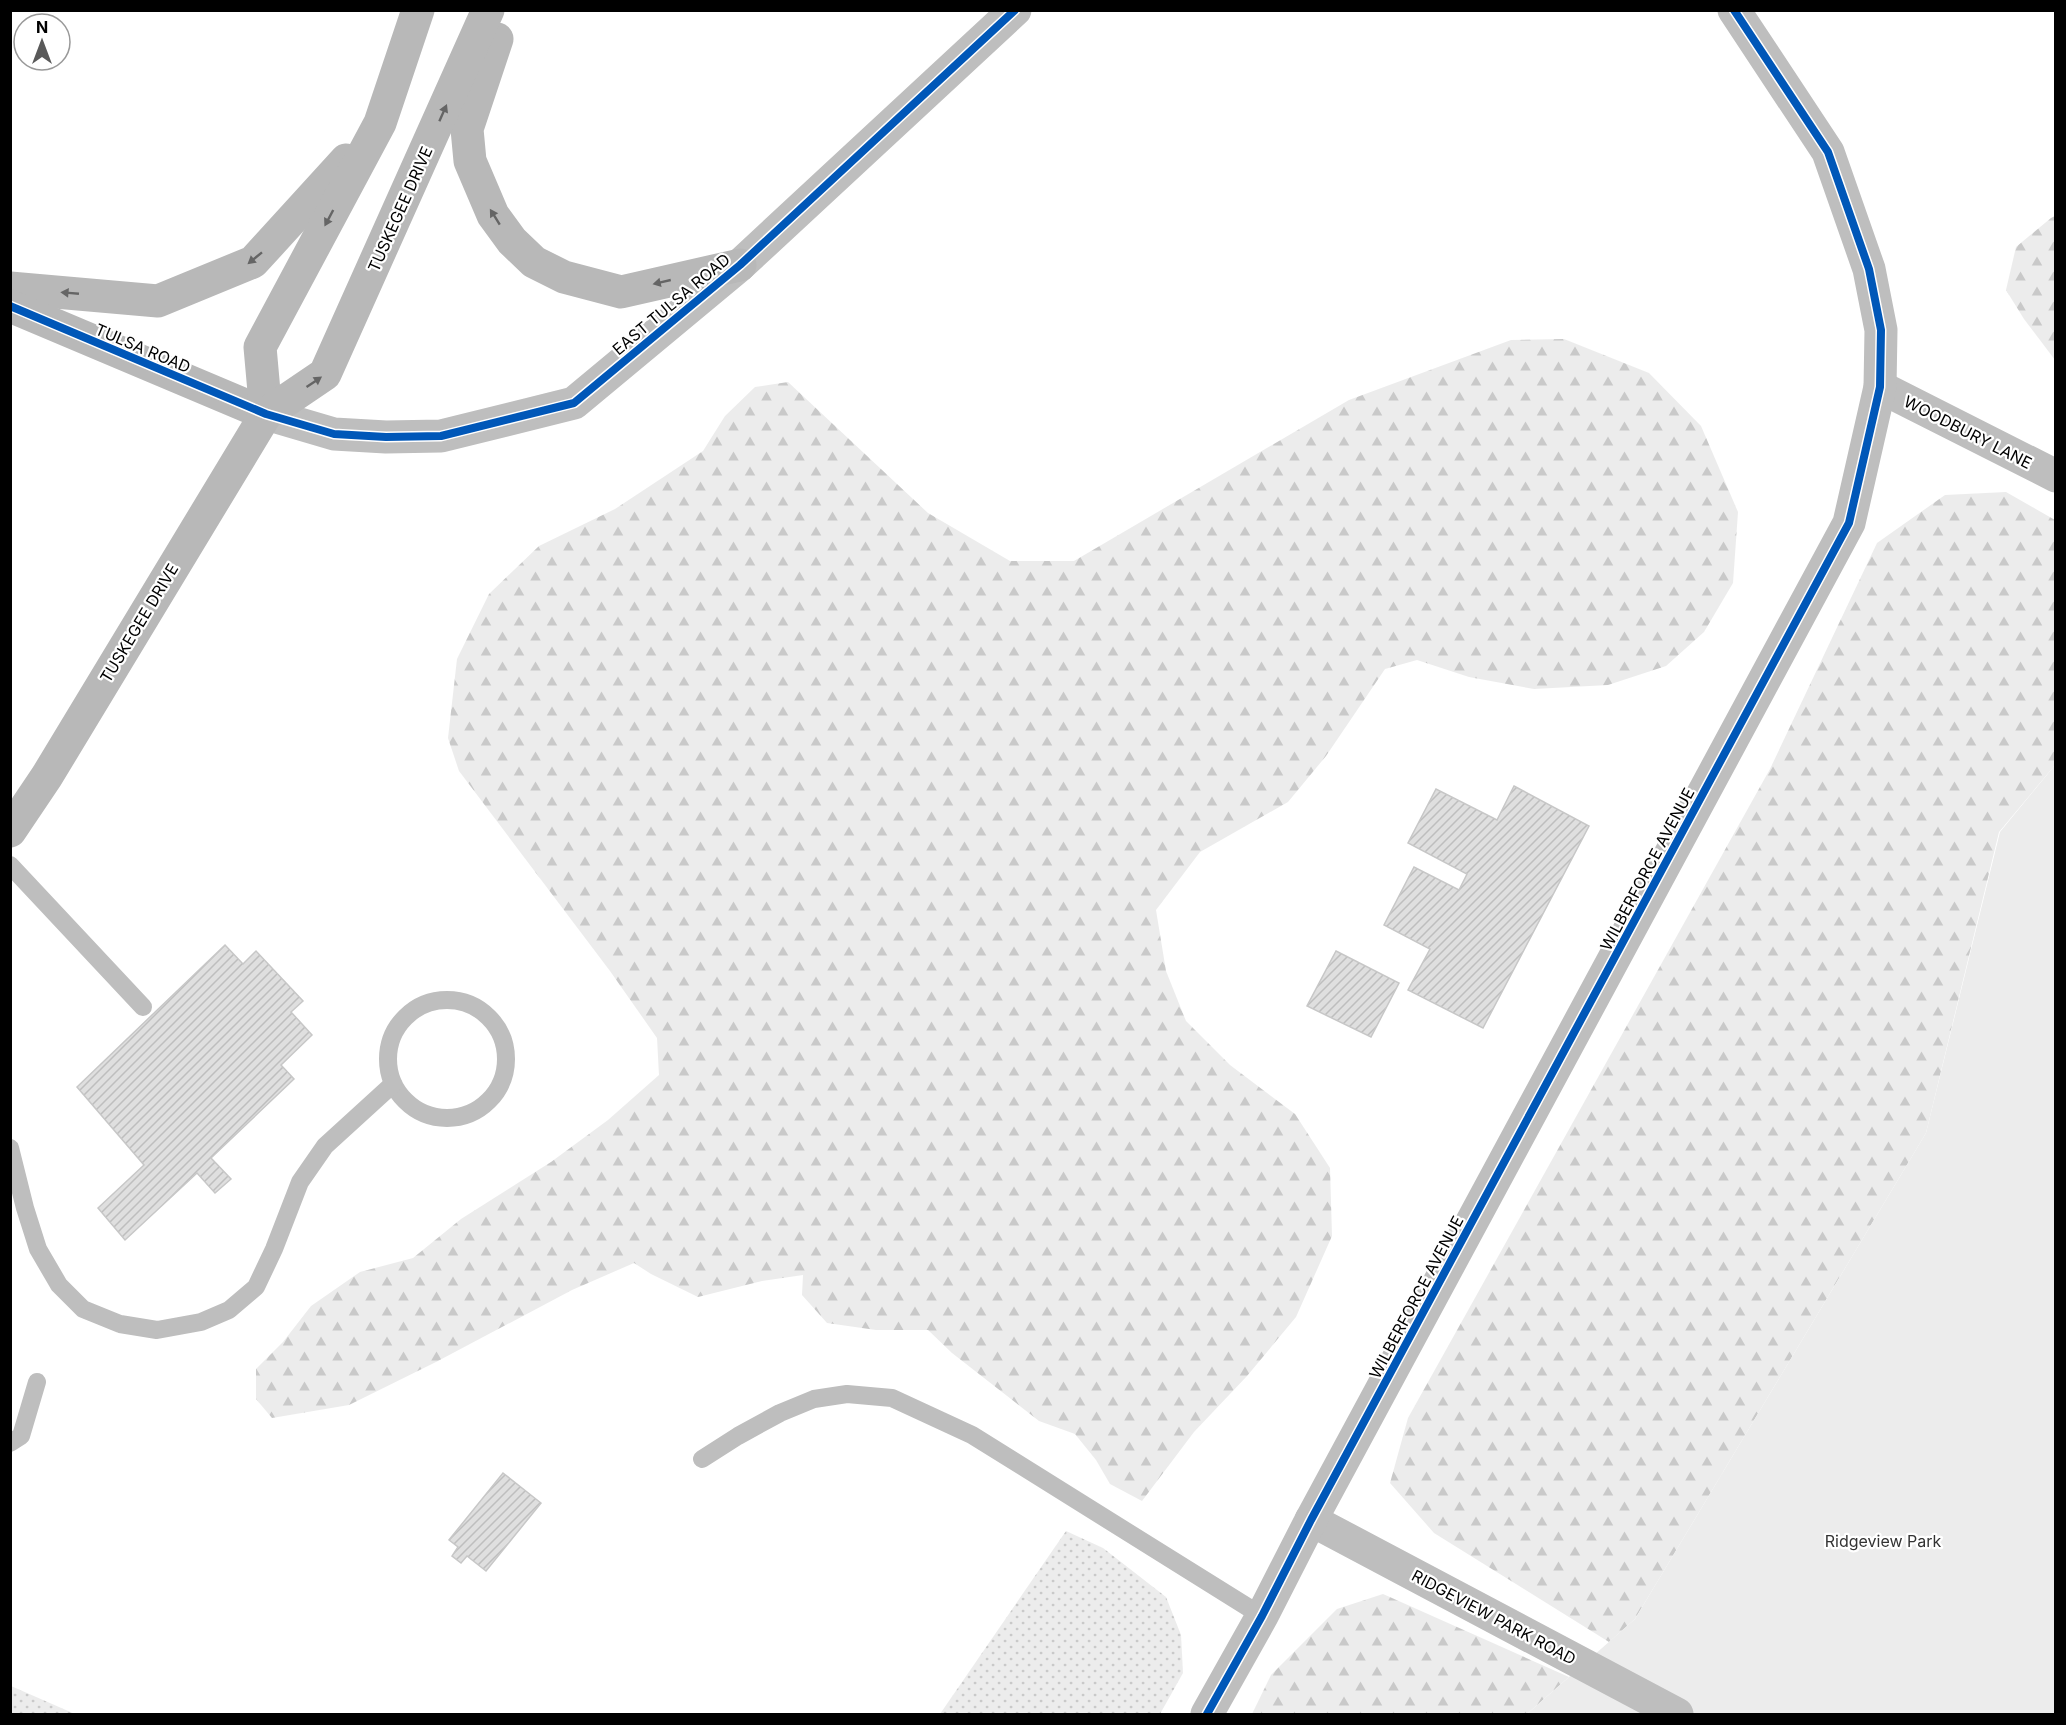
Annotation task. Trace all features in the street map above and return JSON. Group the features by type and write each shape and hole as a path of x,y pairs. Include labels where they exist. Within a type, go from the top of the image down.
{"street":[{"path":"266,414 260,347 380,123 418,10"},
{"name":"TUSKEGEE DRIVE","path":"10,831 47,776 266,414 326,374 488,10"},
{"path":"501,10 497,39 467,129 470,161 480,187 493,215 512,241 534,262 564,277 621,292 740,265"},
{"name":"EAST TULSA ROAD","path":"266,414 334,434 386,437 441,436 574,403 740,265 1015,10"},
{"name":"WILBERFORCE AVENUE","path":"1207,1714 1262,1616 1311,1520 1849,523 1880,387 1881,330 1869,269 1828,152 1734,10"},
{"path":"10,288 158,301 253,262 380,123"},
{"name":"TULSA ROAD","path":"10,306 266,414"},
{"name":"WOODBURY LANE","path":"1880,387 2055,476"},
{"name":"RIDGEVIEW PARK ROAD","path":"1311,1520 1677,1714"}],"lane":[{"path":"10,865 143,1007"},
{"path":"441,999 461,1000 478,1008 493,1019 503,1037 507,1057 500,1086 495,1095 480,1109 462,1117 441,1118 421,1113 405,1101 393,1084 387,1066 388,1047 395,1029 407,1014 423,1004 441,999"},
{"path":"10,1148 38,1249 58,1285 83,1309 120,1324 157,1330 201,1322 229,1310 256,1287 274,1249 300,1182 326,1146 393,1084"},
{"path":"10,1443 21,1437 37,1382"},
{"path":"702,1459 780,1413 814,1399 848,1394 892,1398 972,1435 1262,1616"}],"green space":[{"path":"2056,216 2055,360 2024,319 2006,290 2016,247"},
{"path":"1564,339 1649,373 1701,426 1738,512 1733,583 1704,632 1666,666 1608,685 1534,689 1469,677 1417,660 1385,669 1326,756 1288,802 1200,852 1156,910 1166,971 1186,1021 1230,1065 1295,1114 1330,1168 1332,1236 1296,1317 1247,1376 1194,1432 1142,1501 1110,1484 1096,1460 1075,1434 1039,1421 952,1353 928,1330 876,1330 827,1323 802,1295 803,1275 762,1281 698,1297 634,1263 572,1290 349,1405 272,1418 256,1399 256,1369 283,1342 311,1306 360,1272 413,1258 461,1219 551,1162 608,1120 659,1075 657,1038 610,971 459,771 448,738 457,659 489,594 539,546 615,509 703,451 725,416 755,387 788,382 928,513 1010,561 1074,561 1349,400 1511,340"},
{"path":"2006,492 2055,520 2055,765 1999,832 1926,1133 1635,1619 1609,1642 1434,1533 1390,1483 1408,1418 1770,769 1877,543 1945,495"},
{"name":"Ridgeview Park","path":"2055,765 2055,1714 1527,1714 1635,1619 1926,1133 2000,832"},
{"path":"1066,1531 1103,1548 1166,1597 1181,1635 1183,1673 1160,1714 940,1714"},
{"path":"1383,1594 1569,1677 1527,1714 1252,1714 1271,1675 1337,1609"},
{"path":"11,1686 75,1714 11,1714"}],"building":[{"path":"1514,786 1589,826 1483,1028 1408,990 1430,949 1384,925 1414,867 1459,890 1467,874 1408,843 1436,789 1497,820"},
{"path":"225,945 243,964 256,951 303,1001 291,1012 312,1035 281,1065 294,1079 211,1158 231,1179 215,1193 197,1173 125,1240 98,1208 144,1165 77,1087"},
{"path":"1336,951 1399,983 1371,1037 1307,1006"},
{"path":"503,1473 541,1503 486,1571 467,1556 461,1563 452,1556 458,1547 449,1540"}],"cycle path":[{"path":"10,306 266,414 334,434 386,437 441,436 574,403 740,265 1015,10"},
{"path":"1207,1714 1262,1616 1311,1520 1849,523 1880,387 1881,330 1869,269 1828,152 1734,10"}]}
